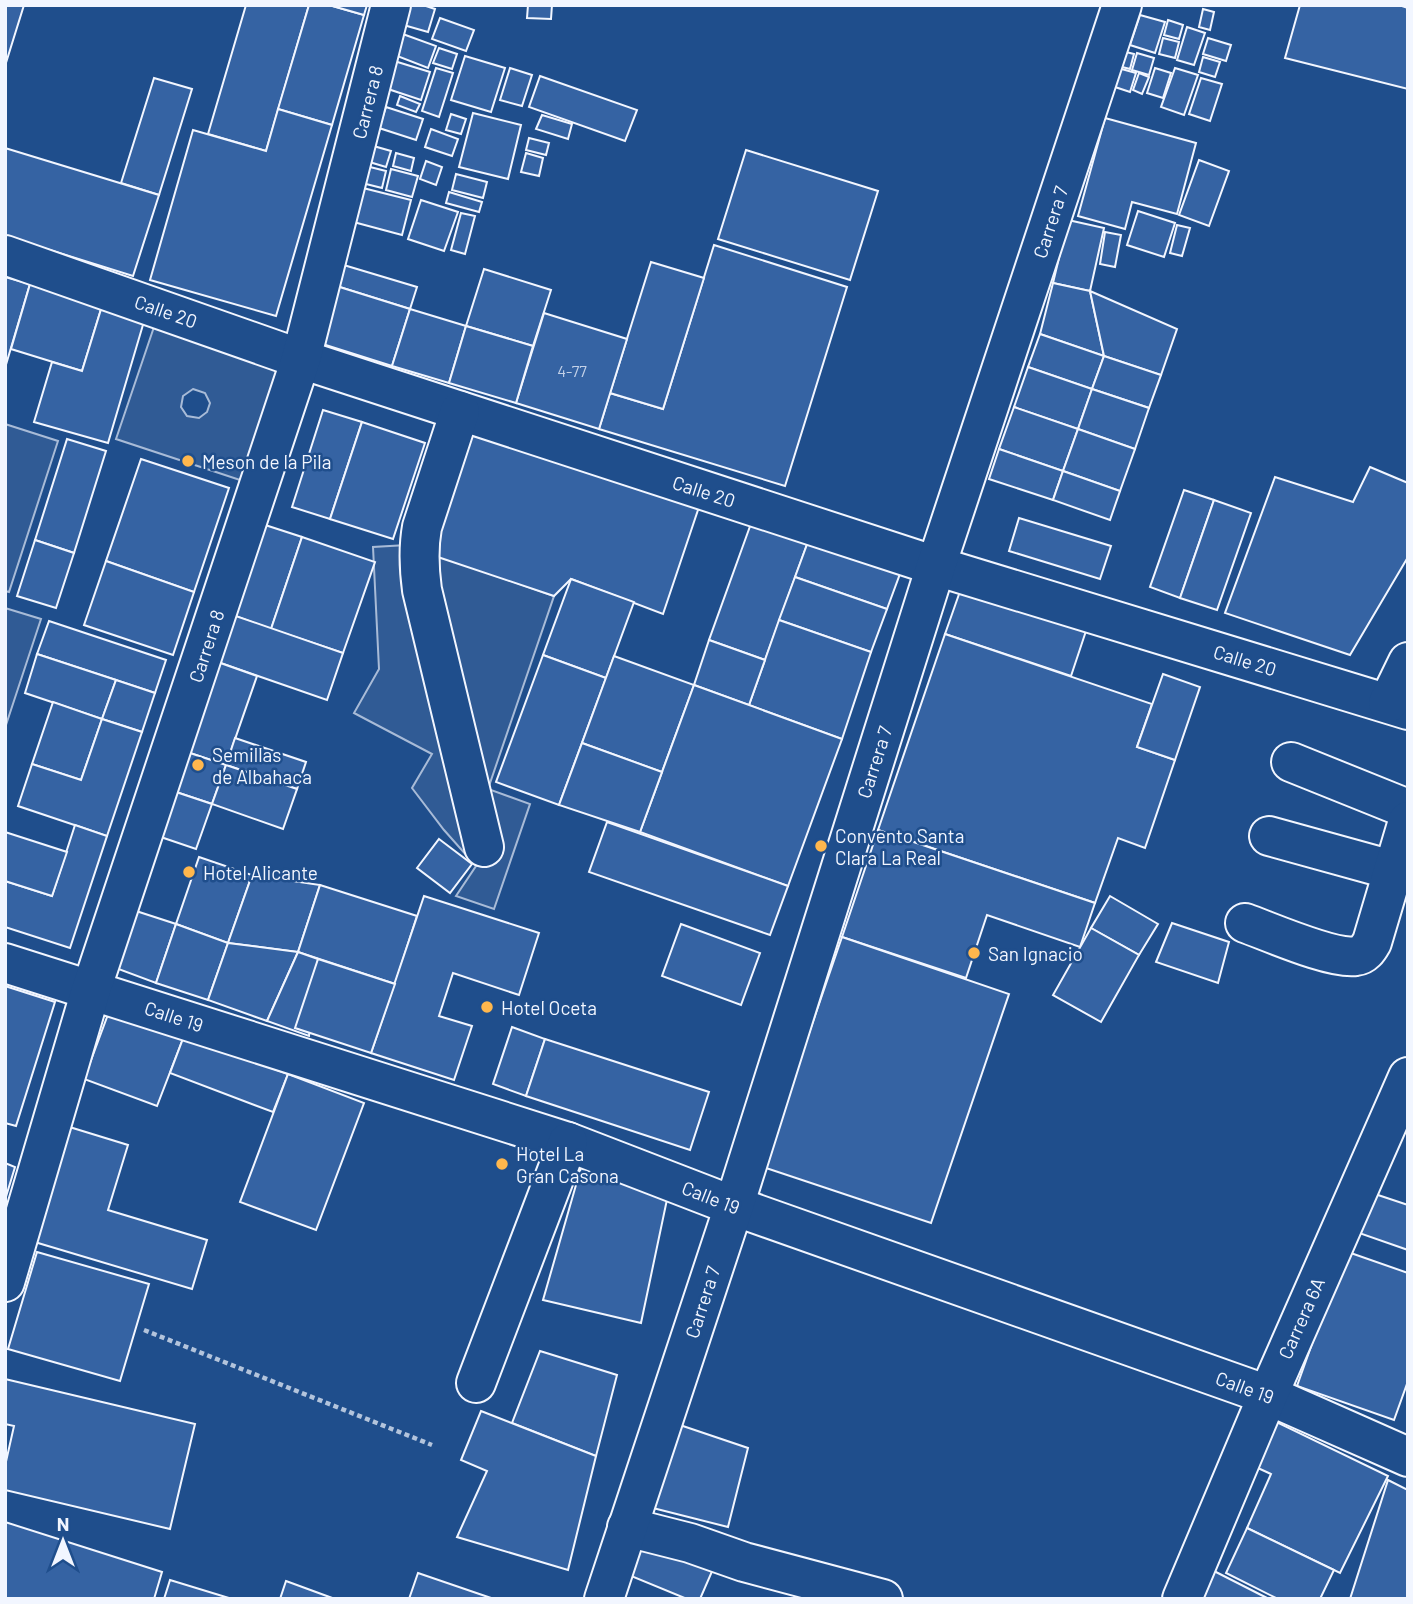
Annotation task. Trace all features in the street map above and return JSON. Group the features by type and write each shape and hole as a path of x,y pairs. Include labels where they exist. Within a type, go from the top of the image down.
{"street":[{"name":"Carrera 8","path":"5,1282 91,990 301,359 391,5"},
{"name":"Carrera 7","path":"604,1599 733,1206 936,566 1122,5"},
{"name":"Calle 20","path":"5,255 301,359 936,566 1398,706"},
{"path":"460,411 422,527 418,563 422,590 484,847"},
{"path":"1398,706 1408,662"},
{"path":"1291,762 1408,809"},
{"path":"1245,923 1333,954 1362,954 1372,942 1408,821"},
{"path":"1269,835 1392,870"},
{"name":"Calle 19","path":"5,963 568,1142 733,1206 1268,1395 1408,1457"},
{"name":"Carrera 6A","path":"1182,1599 1268,1395 1408,1077"},
{"path":"476,1383 568,1142"},
{"path":"627,1527 883,1599"}],"path":[{"path":"144,1331 432,1445"}],"shaded area":[{"path":"155,324 282,367 243,481 116,439","holes":["193,389 205,393 210,403 207,412 199,418 187,416 181,407 183,396"]},
{"path":"5,424 58,441 9,592 5,591"},
{"path":"407,545 554,596 488,789 530,804 494,909 456,896 476,866 412,788 432,754 354,713 379,669 373,547"},
{"path":"5,608 41,619 5,728"}],"building":[{"path":"5,5 24,5 5,66"},
{"path":"246,5 309,5 266,151 208,134"},
{"path":"309,5 329,5 364,15 332,125 278,109"},
{"path":"329,5 367,5 364,15"},
{"path":"398,5 423,5 435,9 428,32 393,22"},
{"path":"528,5 552,5 551,19 527,18"},
{"path":"1300,5 1399,5 1408,8 1408,89 1285,58"},
{"path":"1203,9 1214,12 1210,30 1199,27"},
{"path":"1140,15 1165,22 1155,53 1130,45"},
{"path":"440,18 474,30 466,51 432,39"},
{"path":"1168,20 1183,25 1179,39 1164,35"},
{"path":"1187,27 1205,33 1194,65 1177,60"},
{"path":"400,33 436,46 428,68 392,54"},
{"path":"1163,38 1179,42 1175,58 1159,54"},
{"path":"1208,38 1231,45 1226,61 1203,54"},
{"path":"439,48 457,54 452,69 433,63"},
{"path":"1122,51 1134,54 1130,69 1118,66"},
{"path":"1137,53 1154,58 1149,75 1132,70"},
{"path":"465,56 505,68 491,112 451,100"},
{"path":"1203,57 1220,62 1215,77 1199,72"},
{"path":"391,60 430,72 421,100 382,87"},
{"path":"436,68 453,73 439,117 422,111"},
{"path":"510,68 532,75 522,106 500,100"},
{"path":"1118,68 1136,73 1130,92 1112,86"},
{"path":"1155,68 1171,73 1163,98 1147,93"},
{"path":"1175,68 1198,75 1184,115 1161,107"},
{"path":"1139,73 1149,77 1142,94 1133,90"},
{"path":"540,76 637,110 625,141 529,107"},
{"path":"154,78 192,89 159,195 121,183"},
{"path":"1201,78 1222,84 1210,121 1189,114"},
{"path":"400,96 420,104 416,112 397,105"},
{"path":"386,107 423,119 416,140 379,128"},
{"path":"278,109 332,125 276,316 150,280 193,130 266,151"},
{"path":"473,113 521,125 508,179 459,167"},
{"path":"451,114 466,119 461,134 446,130"},
{"path":"542,115 572,124 568,139 536,129"},
{"path":"1105,118 1196,143 1177,214 1132,202 1125,229 1078,216"},
{"path":"431,129 458,139 452,156 425,147"},
{"path":"529,138 549,143 546,155 526,150"},
{"path":"370,145 391,151 386,167 366,161"},
{"path":"5,148 159,195 133,276 5,236"},
{"path":"746,150 878,191 850,280 718,239"},
{"path":"396,153 414,158 411,171 393,166"},
{"path":"526,153 543,158 539,176 521,172"},
{"path":"1199,160 1229,171 1209,226 1179,215"},
{"path":"426,161 442,167 436,185 420,179"},
{"path":"362,165 386,171 382,188 358,182"},
{"path":"391,169 418,176 412,197 386,190"},
{"path":"456,174 487,182 483,198 452,190"},
{"path":"355,186 411,200 402,235 346,220"},
{"path":"449,192 482,202 479,212 446,203"},
{"path":"421,200 458,212 444,251 408,239"},
{"path":"1138,211 1175,223 1164,257 1127,245"},
{"path":"461,213 475,216 465,254 451,250"},
{"path":"1068,220 1104,228 1090,291 1053,283"},
{"path":"1177,225 1190,228 1182,256 1170,253"},
{"path":"1105,232 1121,235 1115,267 1100,264"},
{"path":"714,245 847,287 785,486 599,429 610,393 663,409"},
{"path":"651,262 704,278 663,409 610,393"},
{"path":"337,263 417,287 410,309 330,284"},
{"path":"484,269 551,290 533,346 466,326"},
{"path":"5,277 30,284 5,368"},
{"path":"1053,283 1090,291 1104,356 1040,334"},
{"path":"30,284 102,306 82,371 11,349"},
{"path":"330,284 410,309 392,366 313,341"},
{"path":"1090,291 1177,329 1161,375 1104,356"},
{"path":"102,306 145,318 108,443 34,422 52,362 82,371"},
{"path":"410,309 466,326 449,383 392,366"},
{"path":"544,313 627,339 599,429 516,403"},
{"path":"466,326 533,346 516,403 449,383"},
{"path":"1040,334 1104,356 1092,389 1028,367"},
{"path":"1104,356 1161,375 1149,408 1092,389"},
{"path":"1028,367 1092,389 1078,429 1014,407"},
{"path":"1092,389 1149,408 1135,449 1078,429"},
{"path":"1014,407 1078,429 1063,471 999,449"},
{"path":"323,410 362,422 330,519 292,507"},
{"path":"362,422 425,443 393,539 330,519"},
{"path":"1078,429 1135,449 1120,491 1063,471"},
{"path":"461,432 700,504 663,614 571,579 554,596 423,552"},
{"path":"67,439 106,451 74,553 35,540"},
{"path":"999,449 1063,471 1053,500 989,479"},
{"path":"141,459 229,488 194,592 106,561"},
{"path":"1370,467 1408,483 1408,557 1350,655 1225,613 1275,477 1353,502"},
{"path":"1063,471 1120,491 1110,520 1053,500"},
{"path":"1184,490 1214,500 1180,598 1150,587"},
{"path":"1214,500 1251,513 1217,610 1180,598"},
{"path":"753,518 809,539 765,660 709,640"},
{"path":"1019,518 1111,546 1100,579 1009,551"},
{"path":"259,523 302,537 271,629 227,613"},
{"path":"302,537 375,562 343,653 271,629"},
{"path":"809,539 901,571 887,609 795,577"},
{"path":"35,540 74,553 56,608 17,596"},
{"path":"106,561 194,592 173,655 84,625"},
{"path":"795,577 887,609 871,652 779,620"},
{"path":"571,579 634,602 606,678 543,655"},
{"path":"964,580 1089,622 1071,676 945,634"},
{"path":"227,613 343,653 327,700 212,660"},
{"path":"779,620 871,652 842,739 749,705"},
{"path":"49,621 166,660 155,693 37,654"},
{"path":"945,634 1152,704 1137,747 1175,760 1145,848 1118,838 1095,903 878,830"},
{"path":"709,640 765,660 749,705 694,685"},
{"path":"37,654 116,680 102,719 25,693"},
{"path":"543,655 606,678 559,805 496,782"},
{"path":"614,656 694,685 662,772 582,743"},
{"path":"212,660 257,676 226,765 181,750"},
{"path":"1163,674 1200,687 1175,760 1137,747"},
{"path":"116,680 155,693 142,732 102,719"},
{"path":"694,685 842,739 788,886 640,832"},
{"path":"53,702 102,719 81,780 32,764"},
{"path":"102,719 142,732 107,836 18,806 32,764 81,780"},
{"path":"235,738 306,762 297,789 226,765"},
{"path":"582,743 662,772 640,832 559,805"},
{"path":"181,750 226,765 212,804 167,789"},
{"path":"226,765 297,789 283,829 212,804"},
{"path":"167,789 212,804 196,849 152,834"},
{"path":"607,822 788,886 770,935 589,872"},
{"path":"75,825 107,836 70,948 5,927 5,881 52,896"},
{"path":"878,830 1095,903 1080,947 987,915 966,978 842,937"},
{"path":"5,832 67,852 52,896 5,881"},
{"path":"439,839 472,864 450,893 417,868"},
{"path":"199,857 252,875 228,943 176,924"},
{"path":"252,875 320,885 298,952 228,943"},
{"path":"320,885 417,916 395,984 298,952"},
{"path":"424,896 539,933 519,995 453,973 439,1016 472,1026 454,1080 371,1053"},
{"path":"1110,896 1158,924 1139,955 1091,928"},
{"path":"133,910 176,924 156,983 113,967"},
{"path":"1172,923 1229,942 1218,983 1156,962"},
{"path":"176,924 228,943 208,1000 156,983"},
{"path":"681,924 760,953 741,1005 662,976"},
{"path":"1091,928 1139,955 1101,1022 1053,995"},
{"path":"842,937 1009,994 931,1223 763,1167"},
{"path":"228,943 298,952 267,1021 208,1000"},
{"path":"298,952 318,959 309,1036 267,1021"},
{"path":"318,959 395,984 371,1053 295,1028"},
{"path":"5,986 55,1002 16,1126 5,1123"},
{"path":"110,1009 184,1036 157,1106 84,1079"},
{"path":"512,1027 545,1039 526,1096 493,1084"},
{"path":"184,1036 288,1074 273,1112 170,1073"},
{"path":"545,1039 709,1092 690,1150 526,1096"},
{"path":"288,1074 364,1103 316,1230 240,1202"},
{"path":"63,1125 128,1145 108,1210 207,1240 192,1289 28,1240"},
{"path":"5,1163 15,1167 5,1200"},
{"path":"582,1164 669,1190 641,1323 543,1300"},
{"path":"1372,1193 1408,1205 1408,1250 1359,1233"},
{"path":"1345,1251 1408,1273 1408,1381 1394,1420 1297,1386"},
{"path":"37,1252 149,1284 120,1381 8,1349"},
{"path":"540,1351 617,1375 596,1456 512,1423"},
{"path":"5,1379 195,1424 170,1529 5,1490 5,1466 14,1426 5,1424"},
{"path":"481,1411 596,1456 568,1570 457,1537 487,1471 461,1460"},
{"path":"1270,1419 1388,1476 1340,1573 1247,1528 1271,1474 1249,1464"},
{"path":"671,1422 748,1448 728,1527 645,1506"},
{"path":"1388,1480 1408,1490 1408,1599 1350,1599"},
{"path":"5,1522 162,1572 154,1599 5,1599"},
{"path":"1247,1528 1334,1570 1320,1599 1278,1599 1226,1573"},
{"path":"640,1538 717,1560 700,1599 687,1599 631,1576"},
{"path":"1212,1570 1269,1599 1197,1599"},
{"path":"418,1573 494,1599 409,1599"},
{"path":"170,1580 229,1598 229,1599 164,1599"},
{"path":"286,1581 335,1599 280,1599"}],"place":[{"name":"Meson de la Pila","path":"188,461"},
{"name":"Semillas de Albahaca","path":"198,765"},
{"name":"Convento Santa Clara La Real","path":"821,846"},
{"name":"Hotel Alicante","path":"189,872"},
{"name":"San Ignacio","path":"974,953"},
{"name":"Hotel Oceta","path":"487,1007"},
{"name":"Hotel La Gran Casona","path":"502,1164"}]}
